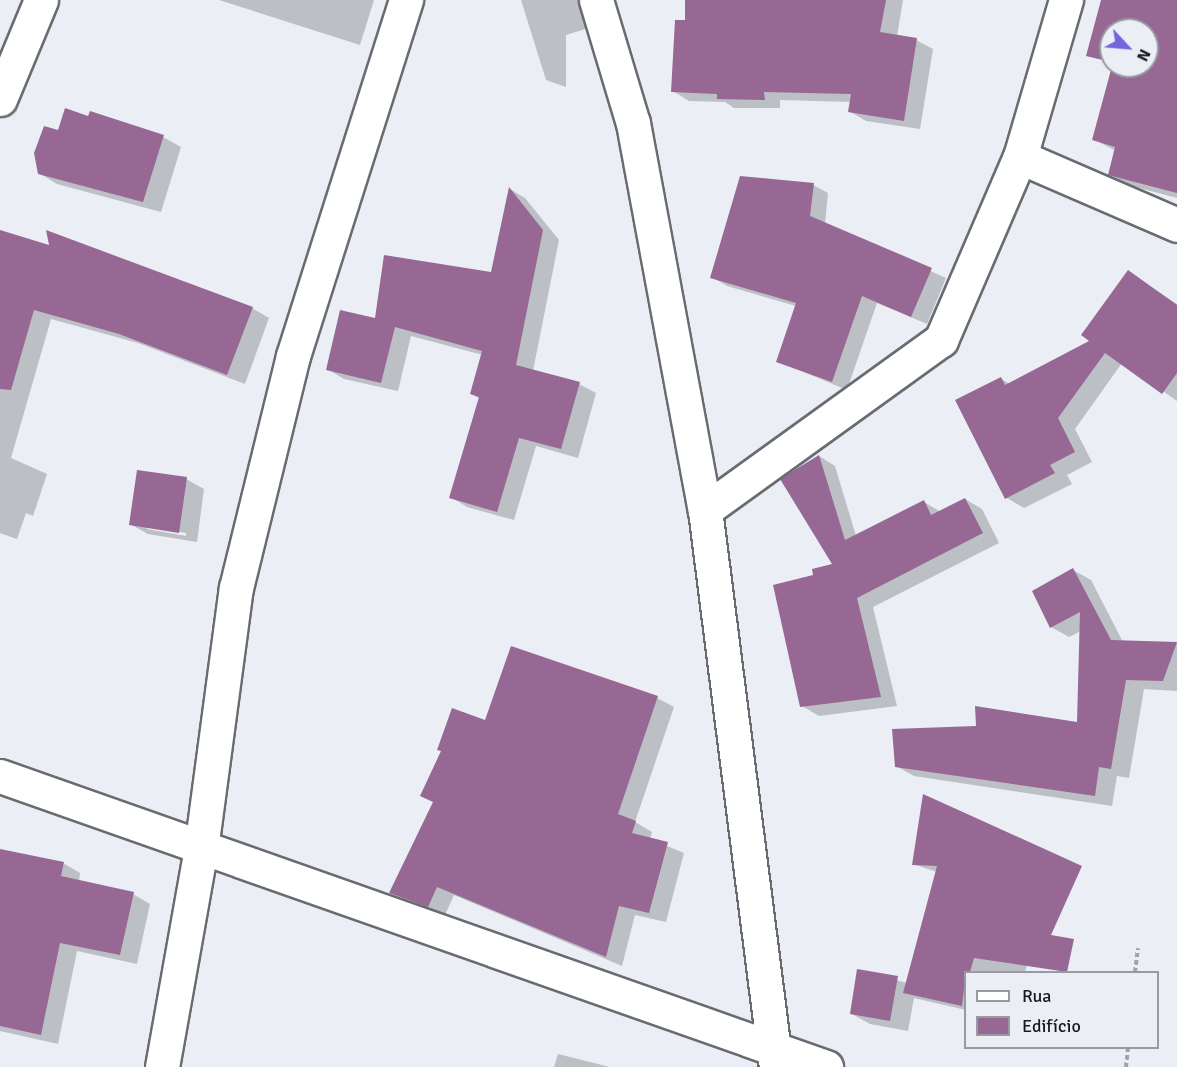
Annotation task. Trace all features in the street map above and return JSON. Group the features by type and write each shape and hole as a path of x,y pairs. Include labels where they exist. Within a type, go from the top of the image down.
{"street":[{"path":"0,99 41,0"},
{"path":"162,1067 201,849 236,588 293,356 406,0"},
{"path":"596,0 633,123 705,510 775,1059"},
{"path":"705,510 940,340 1020,157 1066,0"},
{"path":"1020,157 1177,225"},
{"path":"0,776 775,1059 826,1067"}],"path":[{"path":"1135,971 1138,948"},
{"path":"1126,1067 1128,1049"}],"building":[{"path":"685,0 886,0 880,32 917,38 904,121 848,112 851,94 764,92 765,100 717,99 717,94 671,92 675,20 685,20"},
{"path":"1101,0 1177,0 1177,193 1108,175 1115,147 1092,140 1109,78 1159,78 1159,18 1099,18 1099,59 1086,56"},
{"path":"65,108 88,116 90,111 164,135 143,202 38,174 34,153 44,126 58,130"},
{"path":"740,176 814,183 810,216 932,268 911,317 862,296 832,382 776,362 796,303 710,278"},
{"path":"509,187 543,230 516,365 580,382 561,449 519,438 497,512 449,498 479,397 470,394 482,351 395,327 381,383 326,370 340,310 375,318 384,255 491,272"},
{"path":"0,230 49,245 46,230 253,307 227,375 119,334 34,310 11,390 0,389"},
{"path":"1128,270 1177,305 1177,373 1162,394 1105,353 1058,418 1075,452 1050,465 1055,473 1005,499 955,400 1001,377 1005,385 1089,341 1081,335"},
{"path":"819,455 845,540 924,500 931,515 965,498 983,533 857,598 881,697 800,707 773,585 813,575 812,569 832,564 780,479"},
{"path":"137,470 187,477 179,533 129,525"},
{"path":"1073,568 1111,640 1177,642 1163,681 1126,680 1111,769 1099,767 1095,796 895,767 892,729 976,726 975,706 1077,722 1080,612 1050,628 1032,591"},
{"path":"511,646 658,696 618,814 636,821 632,833 668,842 649,913 619,906 606,957 437,887 428,907 389,893 433,802 420,796 441,751 437,750 452,708 485,720"},
{"path":"923,794 1082,866 1051,935 1074,939 1067,971 974,958 970,971 964,971 962,1006 903,993 937,866 912,865"},
{"path":"0,849 64,862 61,876 134,892 120,955 60,943 41,1035 0,1026"},
{"path":"857,969 898,976 890,1021 850,1014"}]}
